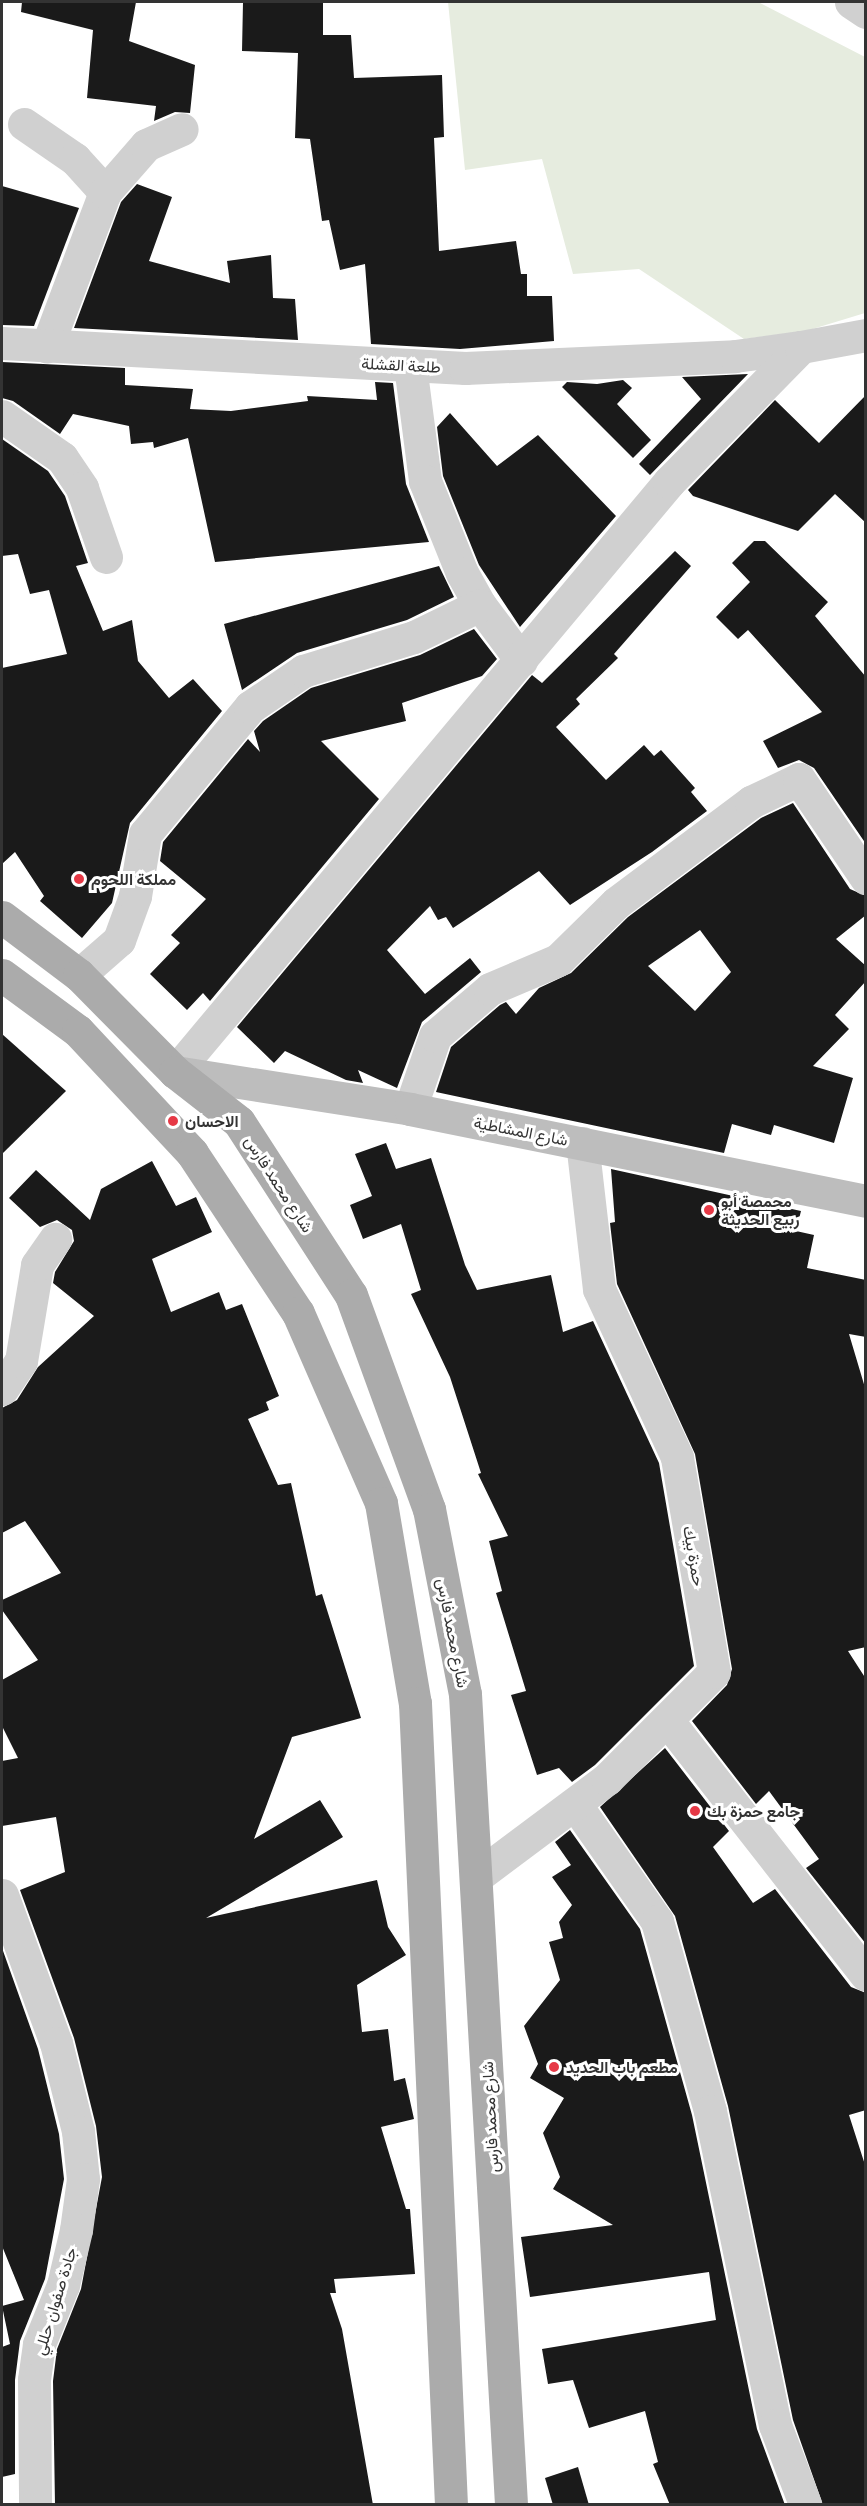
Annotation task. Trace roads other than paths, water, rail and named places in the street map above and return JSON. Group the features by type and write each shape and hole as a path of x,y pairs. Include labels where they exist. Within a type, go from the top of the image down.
{"main road":[{"name":"شارع محمد فارس","path":"2,917 80,975 175,1072 238,1122 351,1294 429,1509 465,1694 511,2505"},
{"path":"2,975 78,1030 192,1153 298,1313 381,1503 415,1703 450,2505"},
{"name":"شارع المشاطية","path":"175,1072 410,1109 866,1201"}],"street":[{"path":"851,2 866,12"},
{"path":"24,124 75,159 105,192"},
{"path":"47,346 105,192 146,145 182,129"},
{"name":"طلعة القشلة","path":"2,343 465,368 735,356 866,335"},
{"path":"175,1072 669,482 801,347"},
{"path":"410,365 424,482 462,573 480,605 521,660"},
{"path":"2,416 62,458 82,488 106,557"},
{"path":"80,975 119,940 135,896 144,834 250,707 303,671 414,637 480,605"},
{"path":"410,1109 435,1036 490,989 558,960 616,903 751,802 799,779 866,878"},
{"name":"حمزة بيك","path":"476,1877 607,1779 714,1672 677,1457 599,1289 582,1143"},
{"path":"2,1389 21,1361 37,1265 55,1239"},
{"path":"667,1719 866,1975"},
{"path":"575,1804 657,1922 710,2112 774,2425 805,2505"},
{"name":"جادة صفوان حللي","path":"2,1895 56,2043 78,2131 83,2179 76,2230 63,2285 39,2344 34,2380 31,2504"}],"place":[{"name":"مملكة اللحوم","path":"79,879"},
{"name":"الاحسان","path":"173,1121"},
{"name":"محمصة أبو ربيع الحديثة","path":"709,1210"},
{"name":"جامع حمزة بك","path":"695,1811"},
{"name":"مطعم باب الحديد","path":"554,2067"}]}
